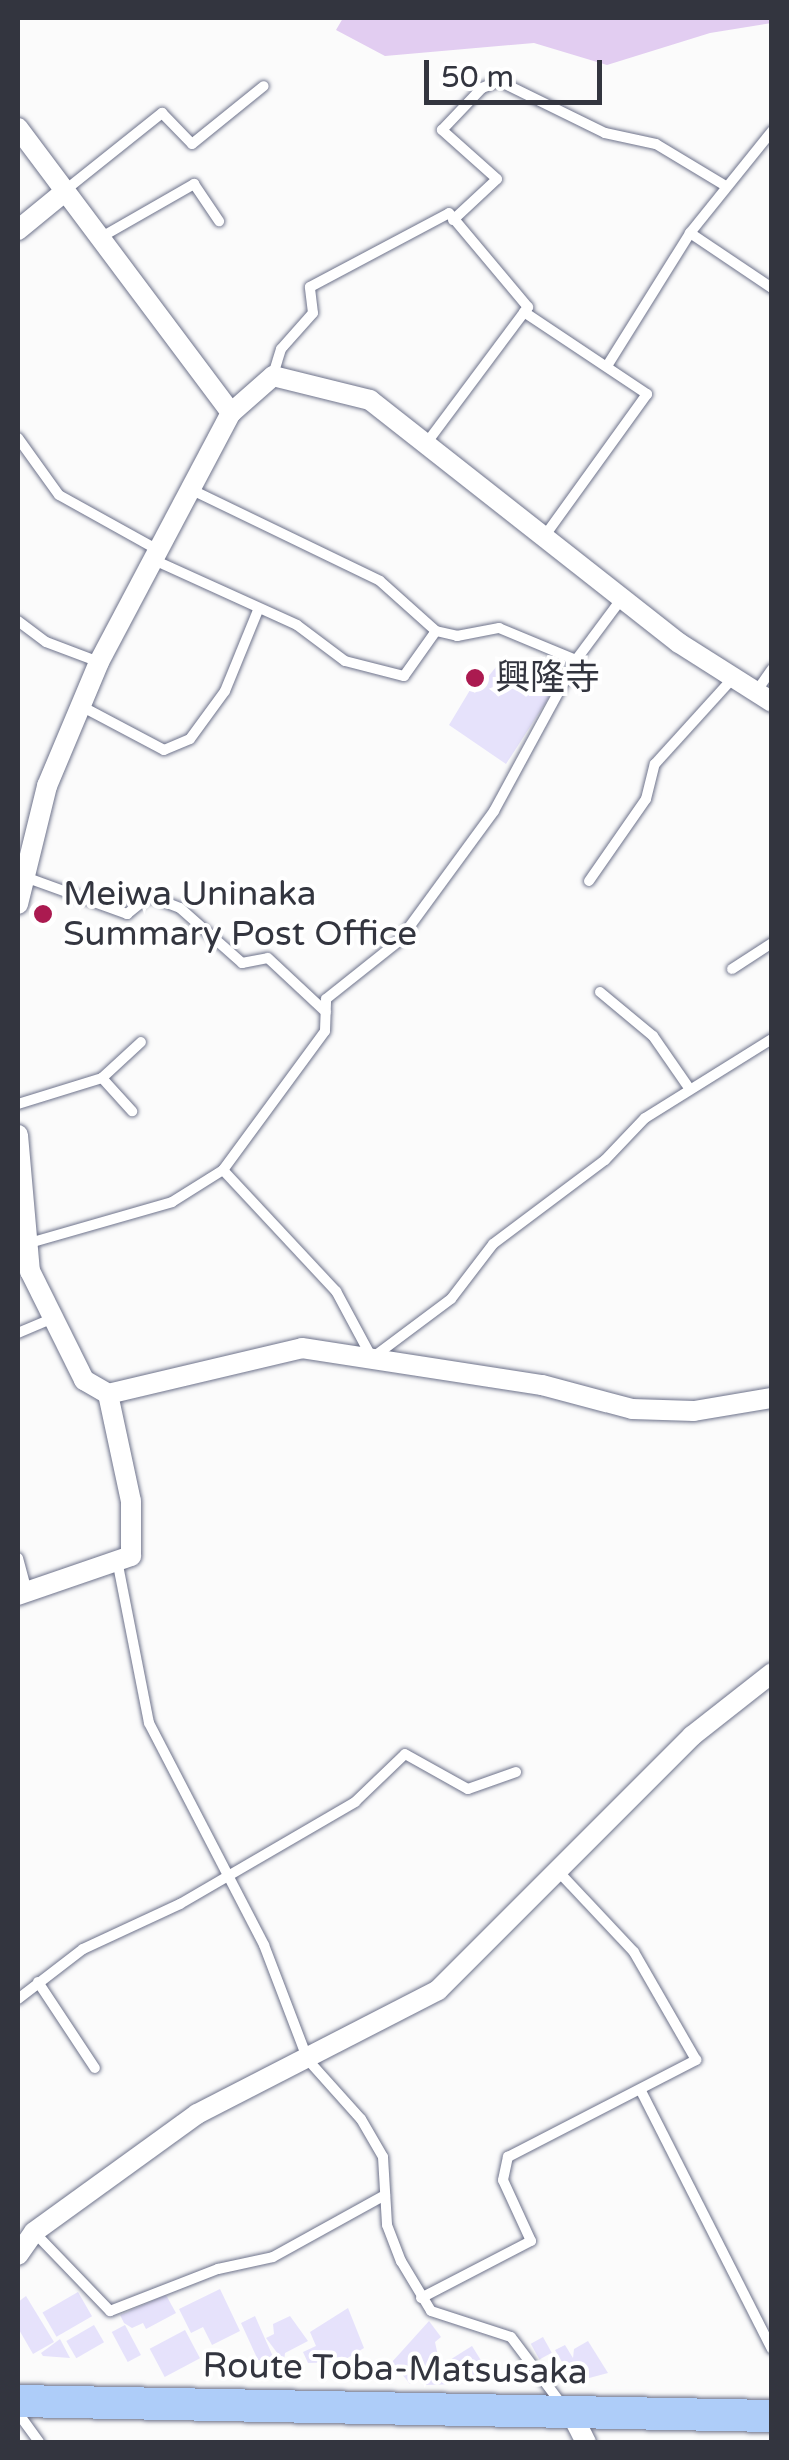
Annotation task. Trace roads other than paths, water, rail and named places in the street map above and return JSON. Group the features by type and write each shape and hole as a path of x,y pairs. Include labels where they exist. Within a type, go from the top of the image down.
{"main road":[{"name":"Route Toba-Matsusaka","path":"18,2401 578,2428 772,2416"}],"street":[{"path":"18,128 97,239 132,274 230,413"},
{"path":"18,230 63,193"},
{"path":"18,904 47,786 99,662 230,413 273,376 370,400 546,534 622,598 764,697"},
{"path":"18,1135 26,1244 24,1272 84,1380 108,1394 279,1350 372,1358 542,1385 632,1409 694,1411 772,1398"},
{"path":"22,1593 118,1565 130,1556 131,1501 108,1394"},
{"path":"18,2255 34,2232 182,2124 438,1990 692,1736 772,1673"}],"lane":[{"path":"454,220 497,180 442,130 482,88 499,81 605,133 656,144 724,185"},
{"path":"63,193 162,113 192,144 264,86"},
{"path":"607,366 690,233 724,185 772,131"},
{"path":"97,239 194,184 219,221"},
{"path":"273,376 281,349 313,312 310,287 449,213 528,306 426,444"},
{"path":"690,233 772,288"},
{"path":"524,312 647,394 546,534"},
{"path":"18,438 58,495 258,610 297,625 345,661 404,676 436,630"},
{"path":"190,489 380,581 436,630 457,636 498,628 576,660"},
{"path":"26,1244 172,1202 223,1170 325,1031 326,1000 351,973 399,941 494,811 576,660 622,598"},
{"path":"81,706 164,750 190,739 226,690 258,610"},
{"path":"18,621 46,642 99,662"},
{"path":"764,697 772,669"},
{"path":"588,882 646,799 655,764 734,678"},
{"path":"26,877 127,914 149,896 180,908 242,962 268,958 326,1012"},
{"path":"732,970 772,943"},
{"path":"600,992 653,1036 689,1088"},
{"path":"223,1170 336,1291 372,1358 451,1299 493,1244 689,1088 772,1039"},
{"path":"18,1104 102,1078 140,1042"},
{"path":"102,1078 132,1111"},
{"path":"18,1333 51,1318"},
{"path":"18,1558 22,1593"},
{"path":"118,1565 149,1723 264,1945 308,2060 362,2119 388,2169 385,2195 393,2243 421,2298 443,2319 511,2337 578,2428"},
{"path":"18,1999 83,1949 180,1904 224,1873 355,1802 404,1754 468,1789 516,1772"},
{"path":"421,2298 531,2242 503,2180 508,2157 696,2060 634,1952 557,1870"},
{"path":"38,1982 95,2068"},
{"path":"641,2091 772,2349"},
{"path":"34,2232 110,2311 218,2269 273,2257 385,2195"},
{"path":"18,2412 39,2442"}],"place":[{"name":"興隆寺","path":"475,678"},
{"name":"Meiwa Uninaka Summary Post Office","path":"43,914"}]}
